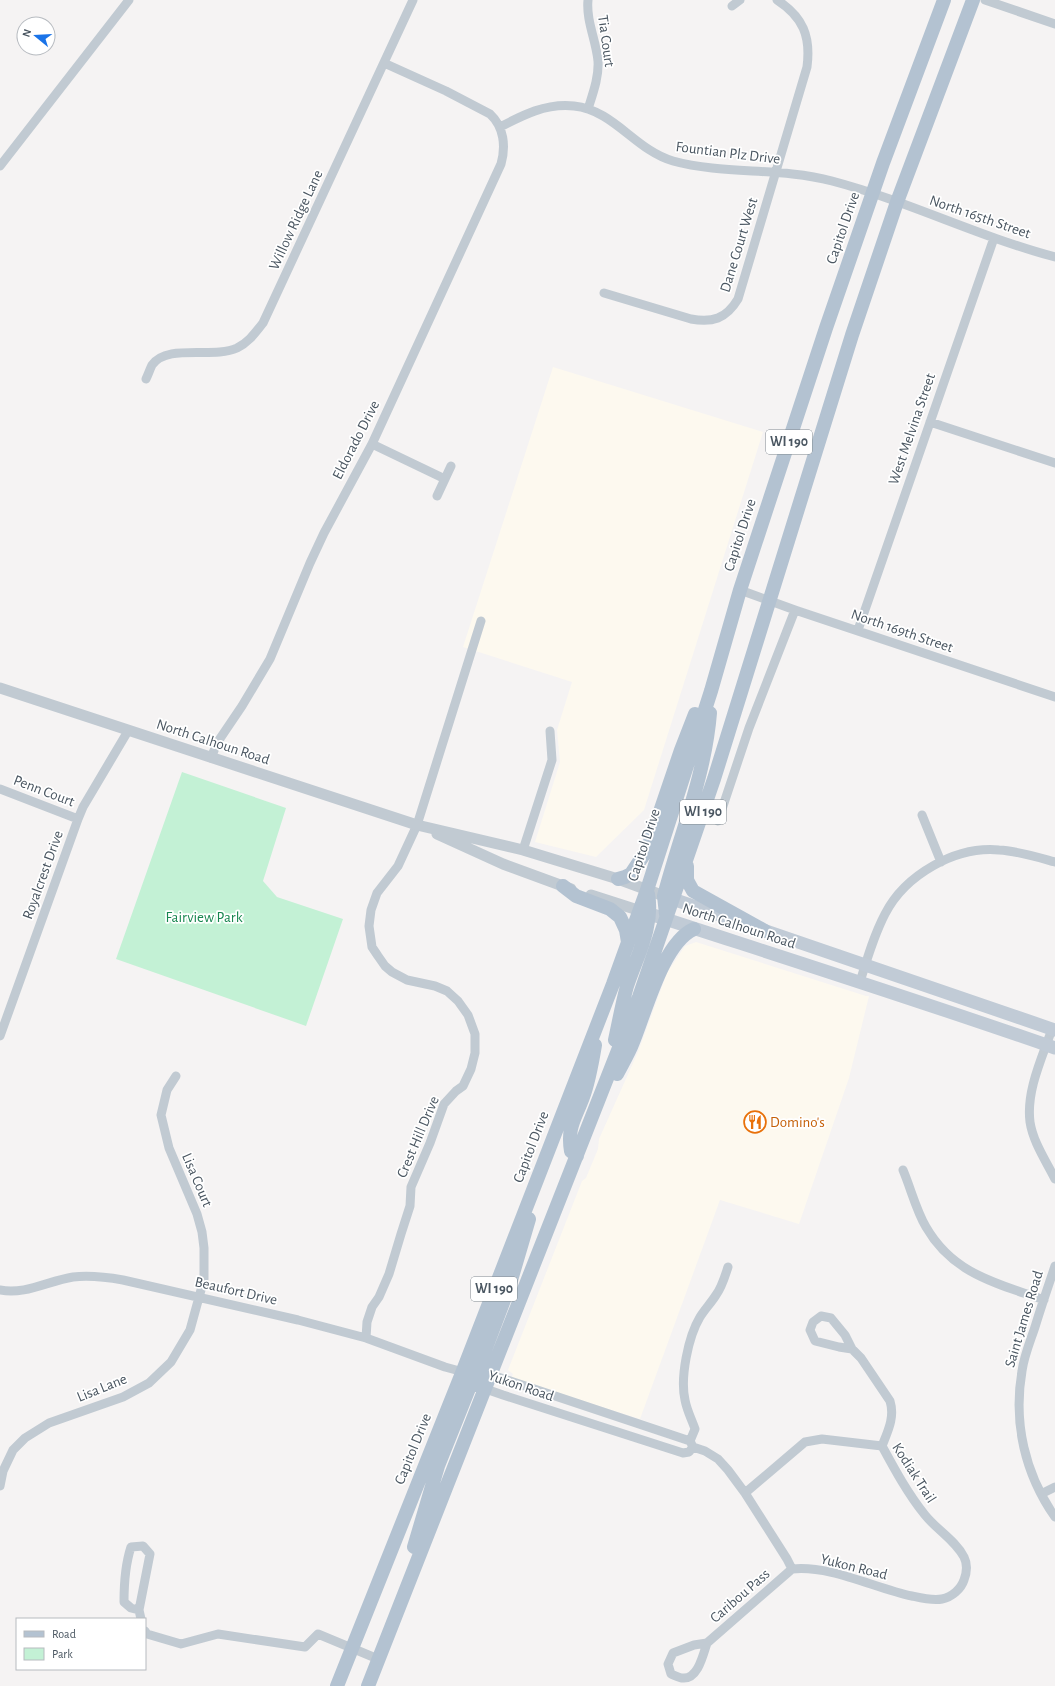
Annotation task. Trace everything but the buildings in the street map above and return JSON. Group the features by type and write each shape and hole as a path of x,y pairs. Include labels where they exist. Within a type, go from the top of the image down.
{"main road":[{"name":"Capitol Drive","path":"647,890 711,691 740,590 829,321 873,194 944,0"},
{"name":"WI 190","path":"669,897 688,857 714,779 852,334 897,202 973,0"},
{"path":"618,879 626,877 630,874 647,850 681,750 727,632"},
{"path":"666,919 669,897 702,768 708,738 711,691"},
{"path":"688,857 687,880 693,891 765,931"},
{"path":"563,886 576,896 610,909 620,917 626,930 628,942"},
{"path":"605,1084 627,987 640,952 647,890"},
{"name":"North Calhoun Road","path":"669,897 865,966 1054,1030"},
{"name":"Capitol Drive","path":"337,1686 352,1648 474,1379 511,1280 525,1237 543,1162 628,942 645,912"},
{"name":"North Calhoun Road","path":"645,912 1051,1046"},
{"name":"Capitol Drive","path":"474,1379 491,1375 639,997 666,919"},
{"path":"594,1114 631,1048 665,961 680,940 694,929"},
{"path":"577,1156 571,1151 569,1138 571,1127 583,1097 591,1069 600,1017"},
{"path":"368,1686 396,1613 438,1466 474,1379"}],"street":[{"path":"0,166 129,0"},
{"name":"Willow Ridge Lane","path":"146,379 153,364 172,353 222,352 236,349 253,336 263,322 413,0"},
{"name":"Tia Court","path":"588,0 588,18 598,62 596,81 588,109"},
{"path":"732,6 740,0"},
{"name":"Dane Court West","path":"604,293 704,322 720,317 728,312 738,299 744,284 807,67 809,54 806,34 803,26 792,10 777,0"},
{"path":"985,0 1055,24"},
{"path":"384,63 475,105 496,119 500,127"},
{"name":"Fountian Plz Drive","path":"500,127 520,116 545,108 564,106 588,109 608,119 640,145 672,161 718,168 823,179 897,202"},
{"name":"Eldorado Drive","path":"211,758 217,743 242,706 270,659 324,533 372,444 497,174 504,153 503,135 500,127"},
{"name":"North 165th Street","path":"897,202 994,238 1055,257"},
{"name":"West Melvina Street","path":"858,630 994,238"},
{"path":"930,422 1055,463"},
{"path":"372,444 445,480"},
{"path":"437,496 451,466"},
{"name":"North 169th Street","path":"740,590 795,610 1054,695"},
{"path":"718,821 749,728 795,610"},
{"name":"Crest Hill Drive","path":"366,1338 367,1322 372,1307 379,1297 389,1274 410,1206 411,1187 428,1149 444,1104 463,1086 471,1069 475,1053 475,1034 468,1015 458,1001 447,991 435,986 407,980 392,972 385,966 372,947 369,926 371,910 377,893 398,866 416,824 481,621"},
{"name":"North Calhoun Road","path":"0,688 416,824 523,850 618,879 669,897"},
{"name":"Royalcrest Drive","path":"0,1036 83,807 128,731"},
{"path":"523,850 552,760 550,731"},
{"name":"Penn Court","path":"0,789 78,819"},
{"path":"922,815 941,862"},
{"name":"North Calhoun Road","path":"416,824 503,864 563,886 645,912"},
{"path":"860,982 876,933 885,914 902,889 927,870 941,862 975,851 999,850 1027,854 1055,862"},
{"path":"1054,1030 1051,1046 1035,1079 1032,1094 1030,1122 1041,1152 1055,1179"},
{"name":"Lisa Court","path":"176,1076 166,1090 161,1115 169,1148 197,1214 202,1232 204,1248 204,1279 199,1297"},
{"path":"903,1170 925,1226 947,1255 966,1270 983,1279 1044,1300"},
{"path":"692,1444 695,1430 688,1411 682,1387 686,1358 698,1321 706,1306 717,1294 728,1266"},
{"name":"Saint James Road","path":"1055,1266 1025,1358 1019,1398 1021,1434 1030,1469 1041,1494 1055,1517"},
{"name":"Beaufort Drive","path":"0,1290 9,1292 26,1290 61,1280 89,1276 123,1280 298,1320 366,1338 474,1379"},
{"name":"Lisa Lane","path":"0,1486 3,1471 13,1450 25,1438 49,1423 123,1397 149,1383 171,1362 190,1330 199,1297"},
{"path":"852,1349 839,1348 815,1341 810,1330 813,1322 821,1316 831,1318 845,1335 852,1349 862,1358 890,1401 893,1409 891,1421 882,1446"},
{"name":"Yukon Road","path":"491,1375 692,1444 718,1459 745,1493 792,1569 801,1568 836,1574 905,1594 932,1600 942,1599 949,1596 961,1587 964,1580"},
{"name":"Yukon Road","path":"474,1379 683,1452 689,1452 692,1444"},
{"name":"Kodiak Trail","path":"745,1493 805,1442 822,1439 882,1446 914,1501 934,1526 960,1551 967,1565 964,1580"},
{"path":"1041,1494 1055,1487"},
{"path":"143,1546 150,1554 140,1614 124,1602 124,1584 127,1560 131,1547 143,1546"},
{"name":"Caribou Pass","path":"707,1643 694,1645 673,1653 668,1664 671,1674 681,1679 688,1678 694,1673 707,1643 792,1569"},
{"path":"146,1632 181,1644 218,1634 305,1647 318,1634 378,1659"}],"shaded area":[{"path":"553,367 763,432 644,810 596,857 535,842 560,762 557,730 572,682 463,647"},
{"path":"696,942 869,996 849,1078 799,1224 720,1200 640,1419 520,1381 512,1377 513,1374 508,1370 582,1181 586,1178 598,1149 599,1139 638,1052 667,973 685,946"}],"green space":[{"name":"Fairview Park","path":"182,772 286,808 263,881 277,897 343,919 306,1026 116,959"}],"place":[{"name":"Domino's","path":"755,1122"}]}
